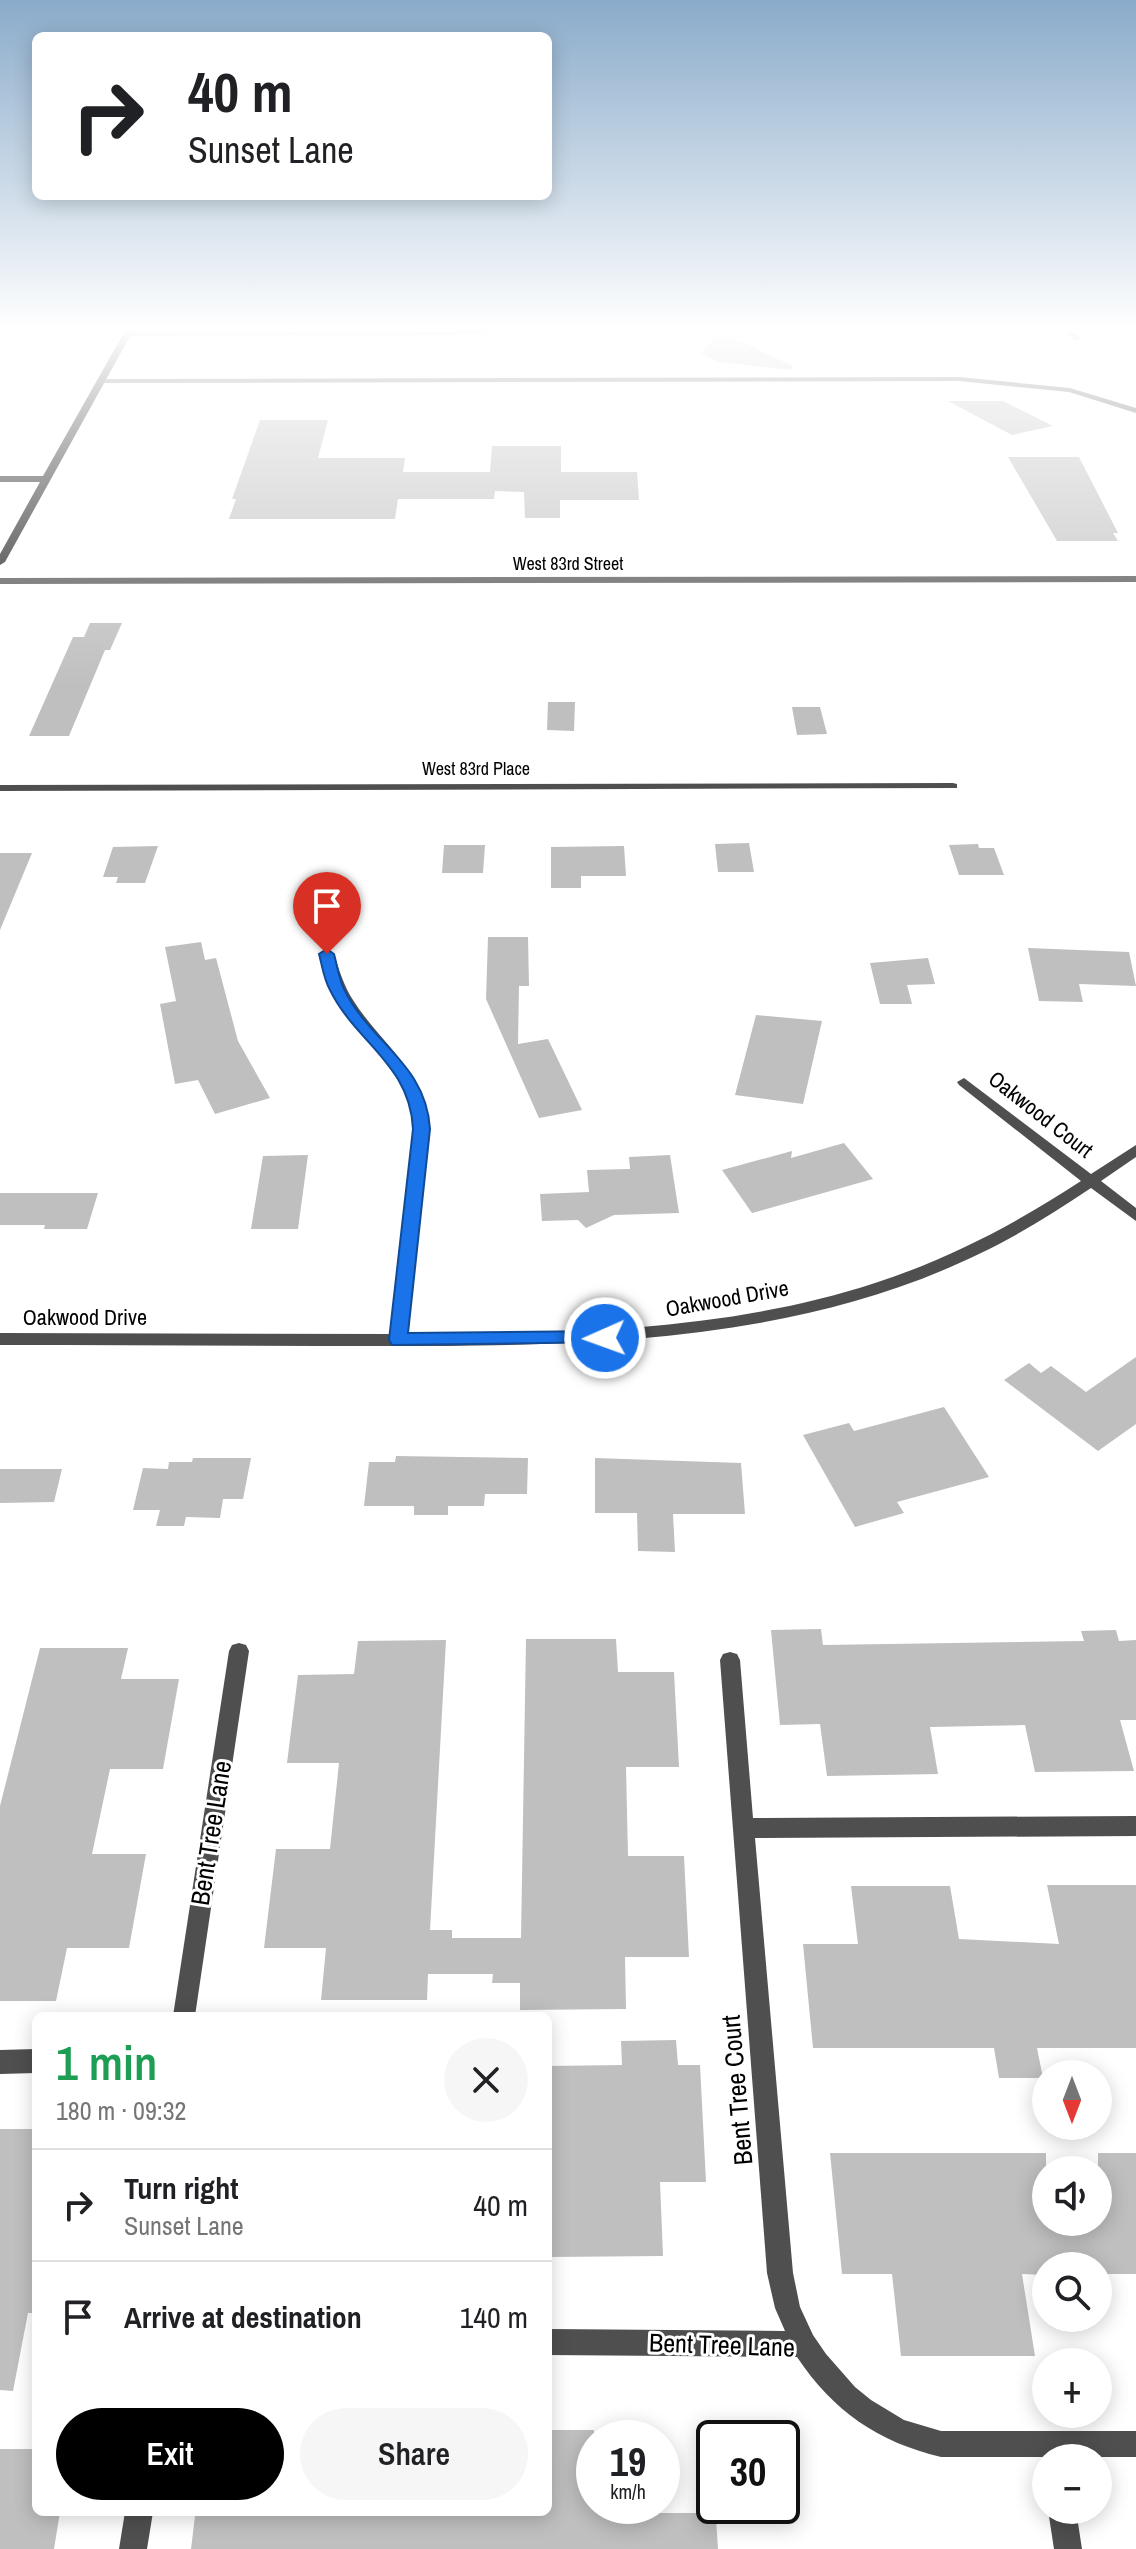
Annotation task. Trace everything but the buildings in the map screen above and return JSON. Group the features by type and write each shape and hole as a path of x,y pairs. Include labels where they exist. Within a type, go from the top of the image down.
{"street":[{"path":"1,558 64,448"},
{"path":"0,479 47,479"},
{"name":"West 83rd Street","path":"0,581 1136,579"},
{"name":"West 83rd Place","path":"0,788 953,786"},
{"path":"327,954 337,990 412,1086 420,1111 421,1129 398,1340"},
{"name":"Oakwood Court","path":"964,1082 1136,1216"},
{"name":"Oakwood Drive","path":"0,1339 583,1339 649,1334 759,1318 870,1290 948,1262 1023,1226 1136,1150"},
{"name":"Bent Tree Lane","path":"185,2012 239,1651"},
{"name":"Bent Tree Court","path":"730,1660 780,2273 788,2308 804,2344"},
{"path":"744,1828 1136,1826"},
{"path":"0,2062 32,2061"},
{"name":"Bent Tree Lane","path":"552,2342 804,2344 834,2386 859,2410 903,2435 941,2444 1032,2451"},
{"name":"Bent Tree Lane","path":"1112,2446 1136,2444"},
{"path":"133,2549 138,2516"},
{"path":"1064,2524 1068,2549"}],"route":[{"path":"327,954 337,990 412,1086 420,1111 421,1129 398,1340 605,1338"}]}
